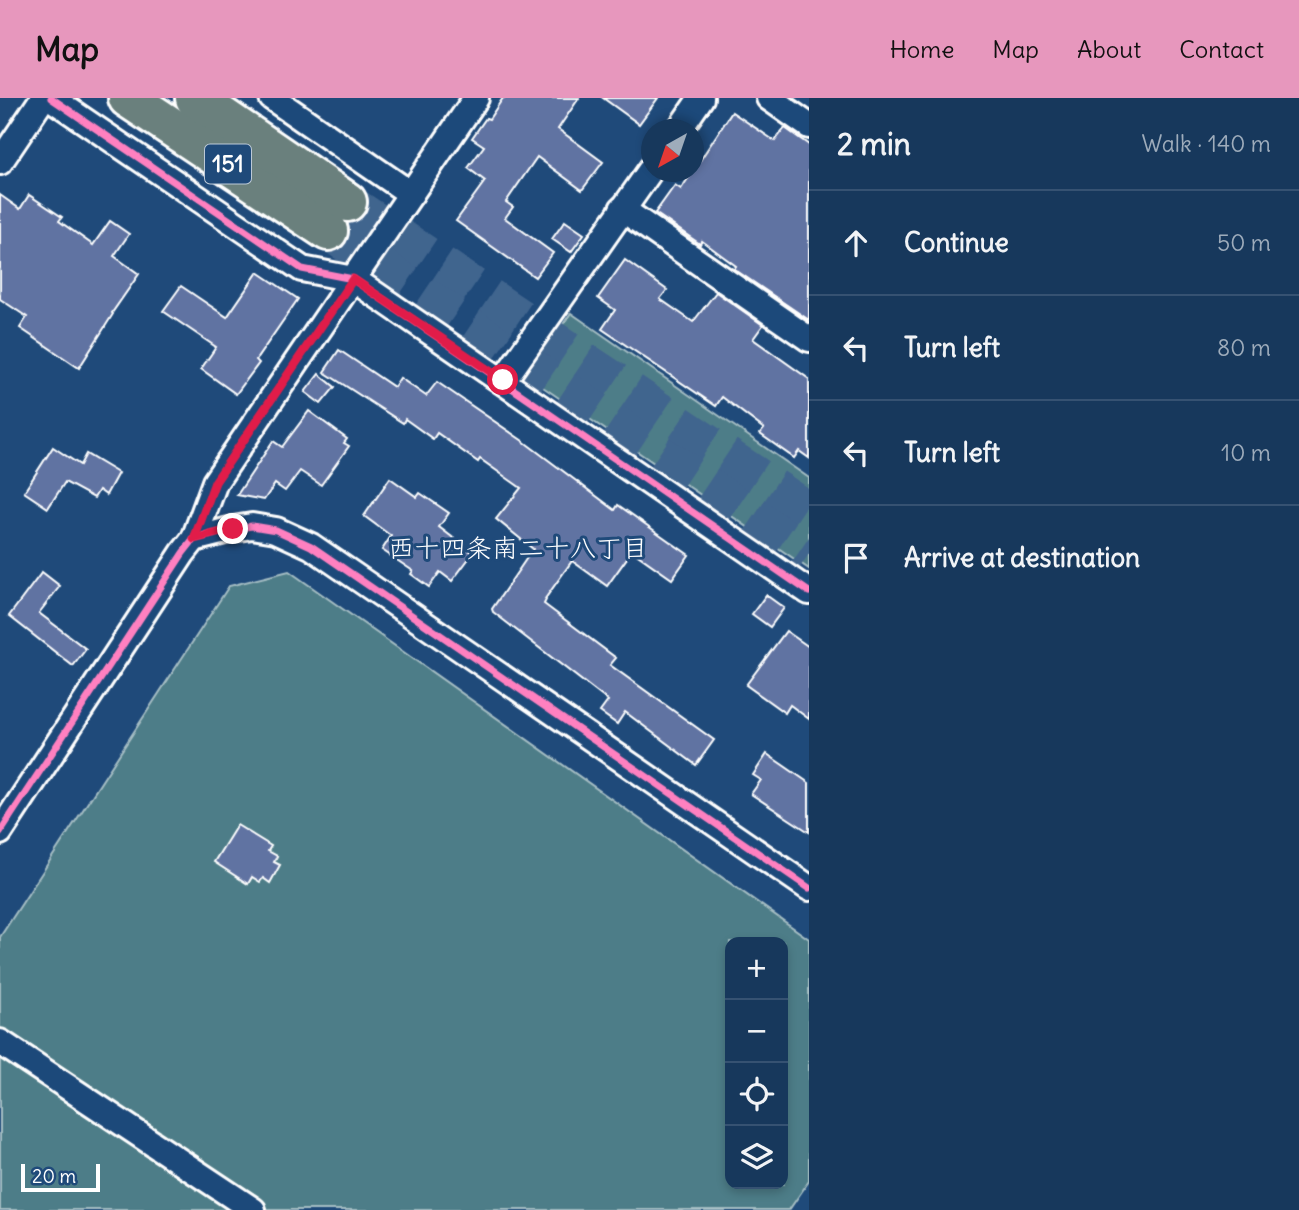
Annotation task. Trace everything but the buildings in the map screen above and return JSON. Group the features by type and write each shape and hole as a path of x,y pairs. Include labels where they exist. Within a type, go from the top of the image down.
{"main road":[{"name":"151","path":"128,98 337,216 195,98"}],"street":[{"path":"0,162 43,98"},
{"path":"51,98 302,269 353,279 809,592"},
{"path":"272,98 411,194"},
{"path":"0,832 194,539 215,482 477,98"},
{"path":"687,119 701,98"},
{"path":"769,98 809,126"},
{"path":"503,380 642,182"},
{"path":"622,209 809,339"},
{"path":"194,539 252,526 275,530 310,546 806,880"},
{"path":"0,1042 253,1210"}],"green space":[{"path":"571,313 809,478 809,569 537,383 534,365"},
{"path":"289,571 809,939 809,1181 789,1210 0,1210 0,937 229,586"}],"tunnel":[{"path":"347,202 809,511"},
{"path":"328,231 809,554"}],"cycle path":[{"path":"51,98 302,269 353,279 809,592"},
{"path":"0,832 194,539 252,526 276,530 311,546 809,888"}],"district":[{"name":"西十四条南二十八丁目","path":"518,548"}],"route":[{"path":"233,529 194,539 215,482 353,279 503,380"}]}
